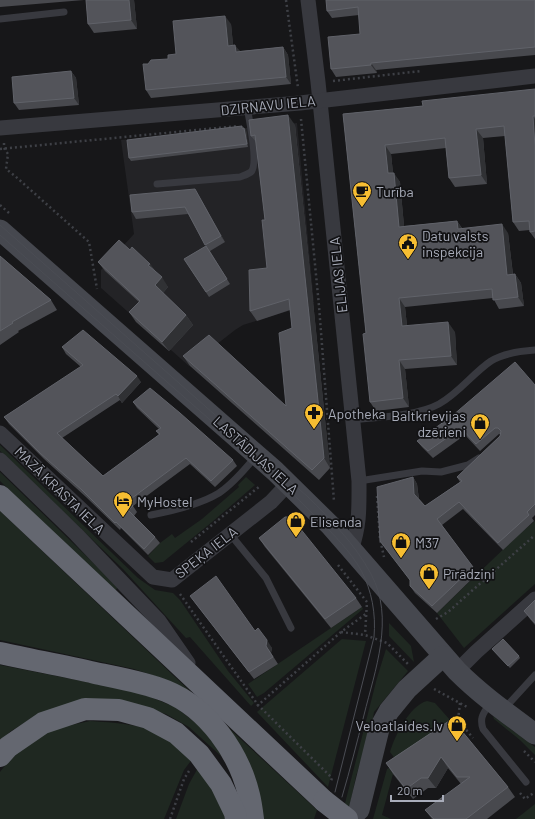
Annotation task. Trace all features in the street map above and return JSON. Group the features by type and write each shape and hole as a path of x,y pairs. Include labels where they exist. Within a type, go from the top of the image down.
{"highway":[{"path":"0,496 209,694 353,814"},
{"path":"0,653 143,683 168,692 190,705 210,722 226,744 239,767 249,794 253,819"},
{"path":"0,756 8,747 43,723 85,710 119,710 148,718 176,733 199,754 221,784 235,813 236,819"}],"street":[{"name":"ELIJAS IELA","path":"308,0 359,481 360,516 356,536 351,550"},
{"name":"DZIRNAVU IELA","path":"1,128 300,103 535,76"},
{"name":"LASTĀDIJAS IELA","path":"0,230 256,456 282,491 331,526 443,656 473,687 497,706 528,741"},
{"name":"MAZĀ KRASTA IELA","path":"0,433 120,547"},
{"path":"0,460 76,534 159,622 209,694"},
{"name":"SPEĶA IELA","path":"120,547 153,577 172,580 282,491"},
{"path":"457,671 535,599"},
{"path":"353,814 378,729 389,711 407,689 443,656"}],"lane":[{"path":"0,20 64,12"},
{"path":"157,184 240,177 251,172 255,163 251,125 246,107"},
{"path":"352,420 407,414 439,404 456,392 492,361 512,352 535,350"},
{"path":"359,481 422,471 441,472 468,465 487,453"},
{"path":"151,515 196,503 219,493 244,470 256,456"},
{"path":"230,534 266,578 291,628"},
{"path":"526,782 483,730 481,716 497,706 535,675"}],"path":[{"path":"286,0 298,83"},
{"path":"301,120 319,306 334,501"},
{"path":"1,128 4,148 8,154 6,169 89,242 97,289"},
{"path":"0,149 4,148"},
{"path":"188,545 260,486 282,491"},
{"path":"436,619 448,612 535,535"},
{"path":"333,560 367,602 365,635"},
{"path":"172,580 186,604 258,706 332,778 327,792"},
{"path":"254,709 341,632 367,612"},
{"path":"341,632 365,635 387,642 432,688 460,703"},
{"path":"452,724 458,720"},
{"path":"528,741 535,762"},
{"path":"170,819 184,779 191,768"}],"shaded area":[{"path":"297,123 314,303 243,325 189,366 101,288 101,270 134,234 121,140"},
{"path":"0,445 138,578 155,590 173,593 180,600 228,671 254,703 251,706 190,637 186,638 123,569 0,451"},
{"path":"0,472 118,587 115,591 0,481"},
{"path":"246,477 255,485 163,562 155,563 148,556 160,543 172,534 175,538 202,519 239,487 238,485"},
{"path":"0,511 195,696 167,680 134,669 0,640"},
{"path":"535,521 535,584 464,648 437,613 518,535"},
{"path":"362,607 363,609 264,693 257,697 248,684"},
{"path":"389,623 411,646 414,662 389,636"},
{"path":"342,639 366,641 328,787 257,712"},
{"path":"386,649 408,671 374,712 371,730 356,776 347,819 341,819 377,678"},
{"path":"0,665 138,692 175,707 196,723 214,741 221,756 189,727 166,714 130,704 41,713 11,731 0,741"},
{"path":"427,701 435,703 450,720 396,760 390,752 399,730 409,715 421,704"},
{"path":"493,716 535,747 535,755 520,740 494,719"},
{"path":"219,719 317,810 314,819 264,819"},
{"path":"90,721 127,724 146,728 163,736 193,758 184,770 164,819 0,819 0,772 5,765 31,742 53,730"},
{"path":"199,766 211,780 227,819 176,819 189,784"},
{"path":"389,768 393,774 382,815 391,819 373,819 387,769"},
{"path":"535,804 535,819 516,819"}],"building":[{"path":"86,0 129,0 131,20 88,24"},
{"path":"326,0 535,0 535,47 371,63 371,65 331,69 328,37 360,34 358,7 327,11"},
{"path":"225,16 228,46 235,45 236,52 283,47 286,77 146,90 143,64 148,64 151,60 168,59 168,55 176,54 173,21"},
{"path":"71,71 74,98 14,103 12,77"},
{"path":"535,89 535,116 533,116 535,147 535,231 530,232 529,221 513,222 504,126 476,129 481,175 449,178 445,138 385,145 388,173 394,173 399,227 457,221 458,229 502,224 507,275 515,274 518,297 493,300 492,289 399,298 402,326 448,322 451,356 399,360 403,398 370,402 363,334 366,333 343,114 423,106 422,101"},
{"path":"288,115 324,458 312,470 183,356 209,335 286,406 279,333 292,328 289,299 250,311 249,270 267,268 262,220 265,220 255,135 251,136 249,120"},
{"path":"242,126 242,128 244,128 247,144 129,158 127,140"},
{"path":"195,189 221,236 205,245 185,207 132,212 130,195"},
{"path":"119,240 130,250 132,247 150,264 148,265 162,277 155,285 186,315 162,342 129,312 140,301 98,262"},
{"path":"206,246 227,279 206,292 184,259"},
{"path":"0,256 51,300 12,322 13,323 0,331"},
{"path":"83,330 137,376 118,396 116,394 57,433 103,476 160,434 156,431 161,428 133,402 150,388 233,460 211,481 186,458 128,501 133,506 128,510 155,537 144,549 82,490 40,453 4,417 83,365 62,347"},
{"path":"515,362 535,385 535,504 527,512 529,515 498,543 459,502 437,519 473,567 432,606 410,586 410,580 380,541 377,487 413,477 414,494 425,506 462,481 457,477 500,436 501,431 498,428 495,428 476,444 461,428 428,451 417,441 452,416"},
{"path":"285,517 291,517 356,598 325,619 259,538"},
{"path":"216,576 255,631 258,628 267,640 266,646 273,657 249,672 190,596"},
{"path":"535,600 535,623 524,611"},
{"path":"503,639 519,656 508,666 492,649"},
{"path":"452,719 508,787 466,819 434,819 425,810 470,777 457,777 441,757 428,778 421,778 406,789 386,763"}],"tram line":[{"path":"0,225 308,497 342,533 365,563 378,591 382,608 381,644 342,797"},
{"path":"0,235 284,486 336,537 352,556 361,570 368,586 374,611 374,637 335,792"}],"place":[{"name":"Turība","path":"362,208"},
{"name":"Datu valsts inspekcija","path":"408,260"},
{"name":"Apotheka","path":"314,430"},
{"name":"Baltkrievijas dzērieni","path":"480,440"},
{"name":"MyHostel","path":"123,518"},
{"name":"Elisenda","path":"296,538"},
{"name":"M37","path":"401,559"},
{"name":"Pīrādziņi","path":"429,590"},
{"name":"Veloatlaides.lv","path":"457,742"}]}
